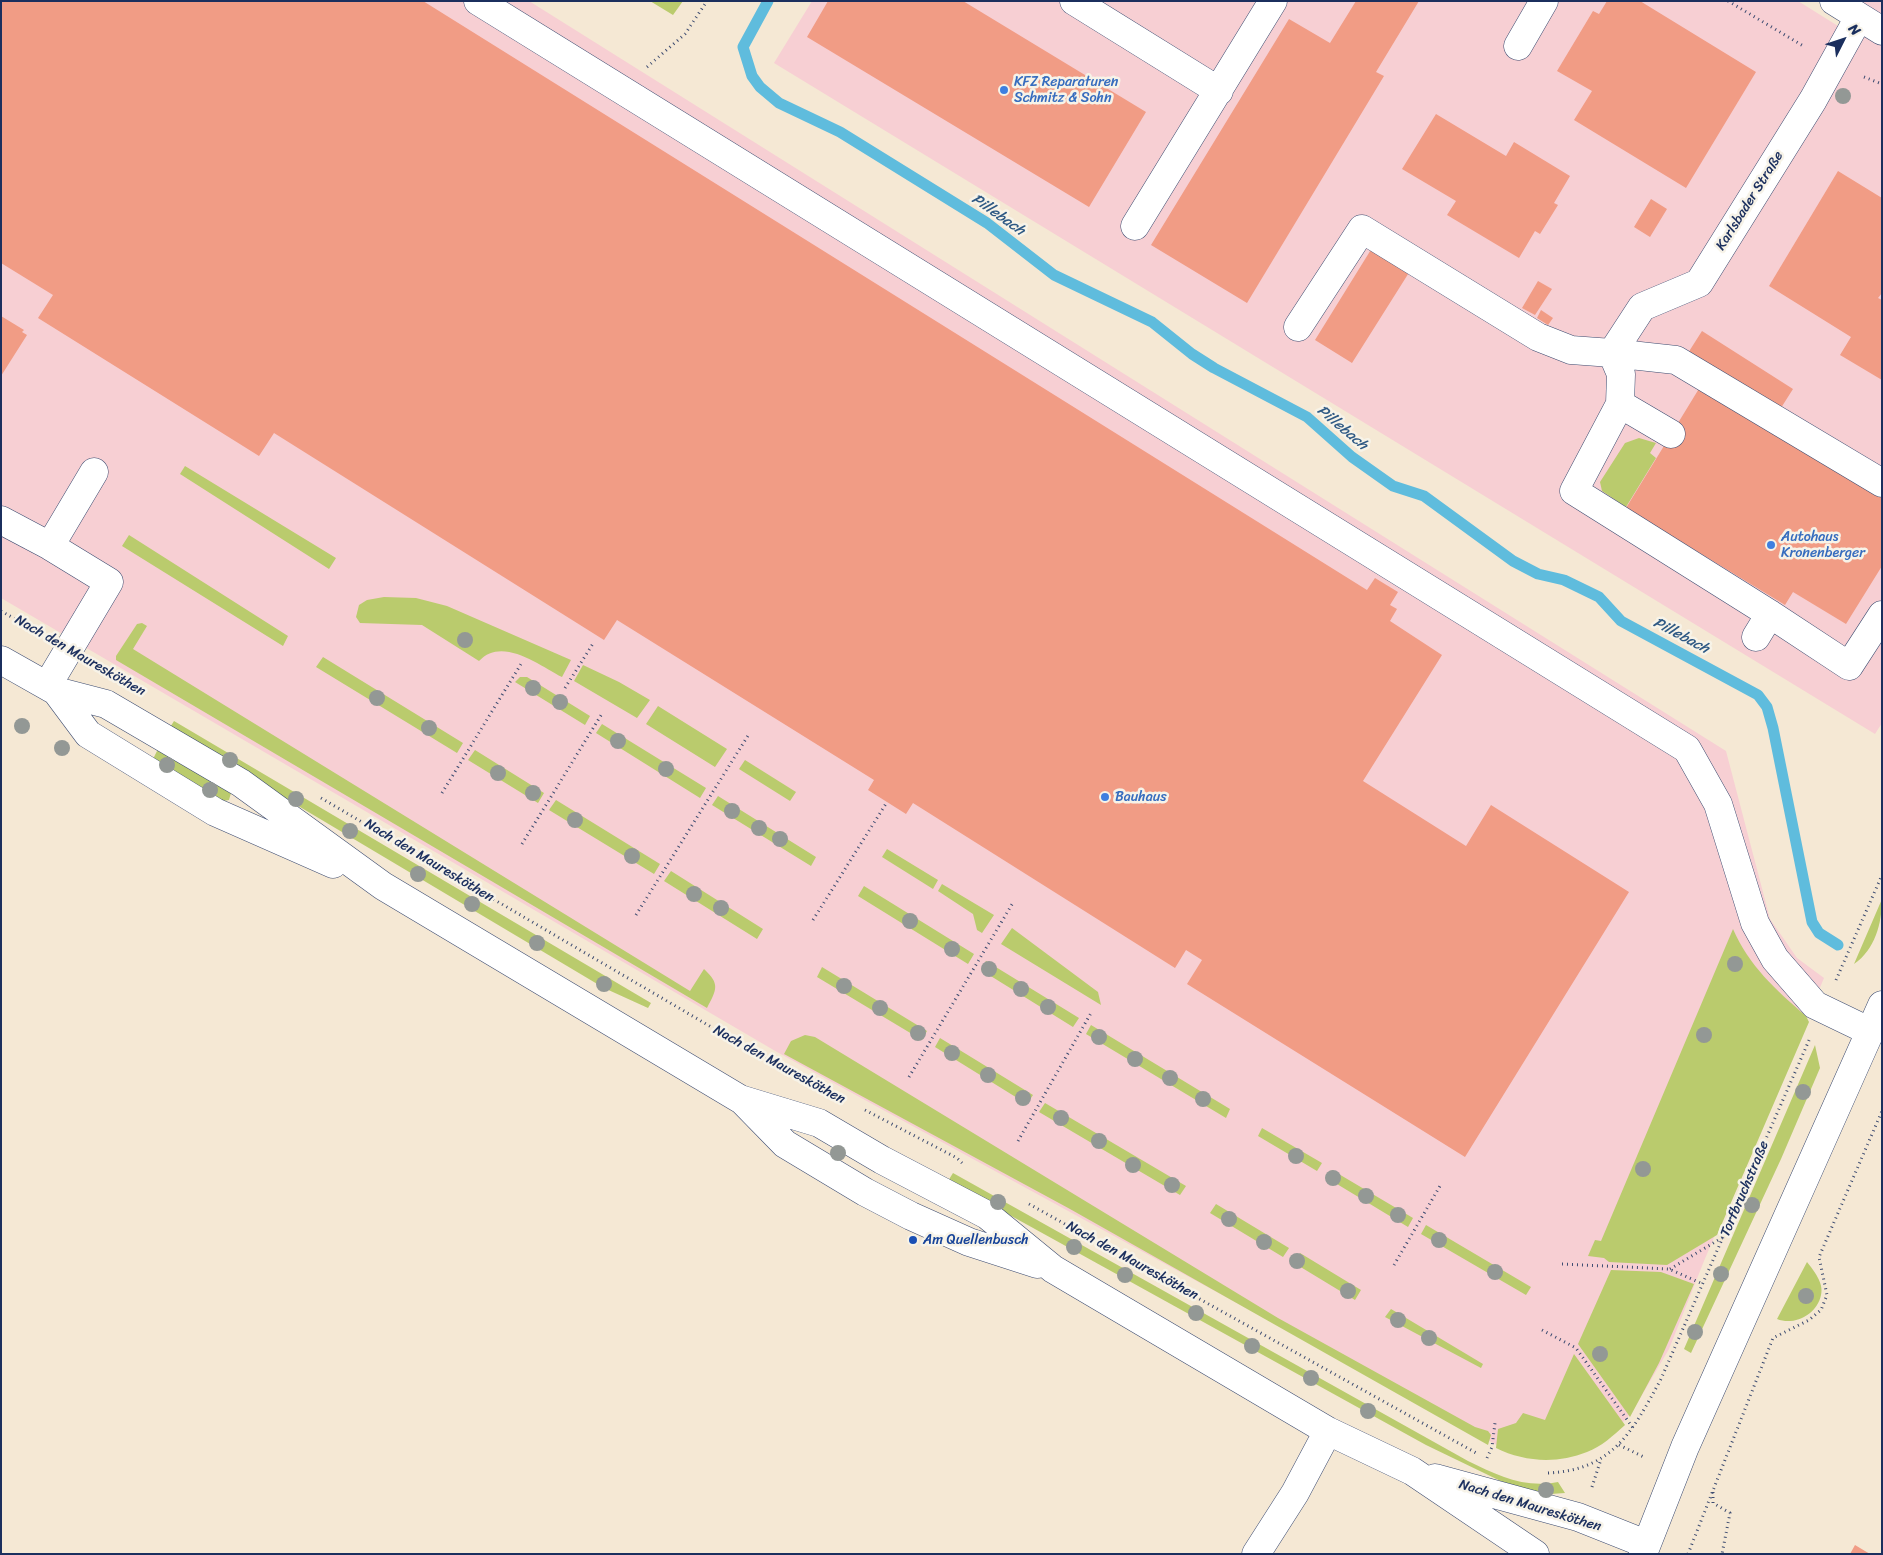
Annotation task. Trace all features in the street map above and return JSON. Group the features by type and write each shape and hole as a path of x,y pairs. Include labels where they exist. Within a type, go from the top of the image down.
{"street":[{"path":"478,1 1687,749 1718,804 1755,923 1775,959 1815,1005 1871,1032"},
{"path":"1074,1 1219,90"},
{"path":"1135,226 1273,1"},
{"path":"1518,46 1544,1"},
{"name":"Karlsbader Straße","path":"1612,353 1642,307 1699,283 1813,100 1850,11"},
{"path":"1298,327 1362,229 1538,336 1572,350 1676,360 1882,483"},
{"path":"1612,353 1621,374 1620,404 1574,491 1849,666 1882,615"},
{"path":"1620,404 1671,434"},
{"path":"50,546 94,472"},
{"path":"1,520 50,546 109,582 69,649 51,688"},
{"path":"1,538 50,546"},
{"path":"1756,637 1770,614"},
{"name":"Nach den Mauresköthen","path":"1,660 51,688 106,704 241,783 383,886 740,1099 820,1123 882,1160 986,1215 1053,1269 1328,1431 1412,1472 1535,1554"},
{"name":"Nach den Mauresköthen","path":"51,688 88,734 215,812 383,886"},
{"path":"1645,1549 1685,1447 1882,1005"},
{"name":"Nach den Mauresköthen","path":"740,1099 785,1144 865,1192 911,1216 969,1242 1053,1269"},
{"path":"1256,1554 1295,1493 1328,1431"},
{"name":"Nach den Mauresköthen","path":"1412,1472 1578,1517 1645,1549"}],"path":[{"path":"622,90 685,34 707,1"},
{"name":"Nach den Mauresköthen","path":"1,611 69,649"},
{"path":"565,688 594,642"},
{"path":"442,793 521,664"},
{"path":"522,844 603,712"},
{"path":"636,915 749,734"},
{"name":"Nach den Mauresköthen","path":"317,795 808,1084"},
{"path":"813,920 887,802"},
{"name":"Torfbruchstraße","path":"1601,1459 1619,1445 1633,1428 1661,1379 1882,875"},
{"path":"910,1077 1014,901"},
{"path":"1018,1141 1091,1013"},
{"path":"863,1109 957,1158 964,1165"},
{"path":"1688,1554 1773,1338 1809,1320 1821,1310 1827,1294 1819,1257 1882,1111"},
{"path":"1394,1265 1440,1186"},
{"name":"Nach den Mauresköthen","path":"1024,1201 1495,1462"},
{"path":"1670,1269 1725,1236"},
{"path":"1562,1264 1670,1269 1703,1284"},
{"path":"1542,1330 1576,1348 1633,1428"},
{"path":"1486,1458 1492,1447 1495,1423"},
{"path":"1619,1445 1641,1456"},
{"path":"1539,1474 1561,1473 1601,1459"},
{"path":"1591,1490 1601,1459"},
{"path":"1708,1486 1713,1489"},
{"path":"1713,1489 1714,1503 1730,1512 1722,1554"}],"shaded area":[{"path":"1,1 529,1 1726,751 1770,919 1797,958 1824,978 1704,1261 1669,1349 1632,1412 1608,1439 1564,1457 1515,1455 777,1052 1,598"},
{"path":"812,1 1798,1 1838,26 1854,1 1882,1 1882,723 1875,734 774,63"}],"green space":[{"path":"650,1 683,1 673,15"},
{"path":"1639,438 1656,443 1650,453 1656,458 1626,507 1602,491 1600,482 1625,443"},
{"path":"185,466 336,558 329,569 180,474"},
{"path":"129,535 288,636 283,646 122,546"},
{"path":"384,597 416,598 447,606 571,660 562,677 532,660 509,652 498,651 488,654 479,661 422,625 360,623 356,617 359,605 367,600"},
{"path":"142,623 147,626 133,649 690,991 704,969 715,983 715,991 707,1008 116,660 116,656 137,624"},
{"path":"323,657 463,743 457,753 316,667"},
{"path":"583,665 619,682 650,700 637,718 574,681"},
{"path":"520,677 527,677 590,716 585,725 515,682"},
{"path":"658,706 727,749 715,767 646,724"},
{"path":"174,721 651,1003 648,1008 604,988 169,729"},
{"path":"602,724 706,788 700,798 596,733"},
{"path":"159,747 231,793 229,800 223,801 153,759"},
{"path":"475,750 544,793 538,803 468,760"},
{"path":"745,760 796,792 790,801 739,769"},
{"path":"718,796 816,857 811,866 712,805"},
{"path":"556,800 660,864 654,874 549,810"},
{"path":"887,849 938,880 933,889 882,857"},
{"path":"671,871 763,929 757,939 664,881"},
{"path":"942,884 994,915 982,933 977,930 973,914 938,891"},
{"path":"864,886 974,954 968,964 858,896"},
{"path":"1882,899 1881,917 1876,935 1867,951 1854,964"},
{"path":"1012,928 1098,992 1101,1005 1001,944"},
{"path":"1733,929 1755,966 1774,987 1806,1016 1809,1022 1717,1235 1667,1265 1609,1262 1604,1258 1588,1256 1595,1240 1601,1241"},
{"path":"986,961 1079,1018 1073,1027 981,970"},
{"path":"822,967 927,1031 922,1040 817,977"},
{"path":"1091,1025 1230,1109 1226,1118 1086,1034"},
{"path":"805,1035 815,1037 1278,1318 1475,1427 1488,1431 1491,1435 1488,1445 1070,1209 784,1054 791,1041"},
{"path":"940,1038 1033,1095 1027,1104 935,1047"},
{"path":"1815,1045 1820,1068 1781,1159 1691,1353 1684,1349"},
{"path":"1045,1103 1186,1186 1180,1195 1039,1112"},
{"path":"1262,1128 1322,1163 1317,1171 1258,1136"},
{"path":"1332,1170 1413,1218 1408,1227 1327,1178"},
{"path":"953,1173 1468,1461 1501,1476 1523,1482 1546,1484 1558,1482 1565,1493 1536,1495 1513,1487 1426,1445 948,1181"},
{"path":"1216,1204 1289,1248 1283,1257 1210,1213"},
{"path":"1426,1225 1531,1287 1526,1295 1421,1234"},
{"path":"1300,1253 1361,1290 1355,1300 1294,1263"},
{"path":"1807,1262 1818,1277 1821,1286 1822,1291 1819,1302 1810,1313 1797,1320 1784,1321 1777,1319"},
{"path":"1611,1270 1661,1272 1694,1284 1659,1363 1630,1417 1578,1344"},
{"path":"1391,1309 1483,1364 1481,1368 1385,1317"},
{"path":"1574,1354 1625,1425 1597,1447 1576,1456 1552,1460 1529,1459 1496,1448 1498,1429 1516,1423 1523,1413 1545,1420"}],"building":[{"path":"1,1 423,1 1367,590 1375,578 1398,592 1390,605 1397,609 1390,621 1442,655 1363,781 1466,846 1491,805 1629,892 1465,1157 1187,984 1202,960 1186,950 1175,968 913,803 906,814 868,790 874,780 617,620 604,640 274,433 259,456 38,318 53,295 1,263"},
{"path":"828,1 963,1 1146,112 1089,207 807,37"},
{"path":"1356,1 1419,1 1376,72 1384,76 1247,303 1151,245 1289,19 1330,43"},
{"path":"1607,1 1640,1 1756,72 1686,188 1574,120 1592,91 1557,71 1593,11 1599,14"},
{"path":"1436,114 1506,156 1514,142 1570,176 1554,203 1558,205 1540,234 1535,231 1519,258 1447,215 1456,201 1402,169"},
{"path":"1838,171 1882,198 1882,293 1878,298 1882,300 1882,380 1840,355 1851,337 1769,286"},
{"path":"1651,199 1667,209 1650,237 1634,227"},
{"path":"1372,248 1410,271 1352,363 1315,340"},
{"path":"1538,281 1552,289 1535,315 1522,308"},
{"path":"1541,310 1553,318 1548,325 1537,318"},
{"path":"1,316 24,330 22,332 27,335 1,376"},
{"path":"1702,331 1793,389 1779,411 1688,353"},
{"path":"1700,387 1882,498 1882,566 1846,624 1793,592 1785,605 1626,508"},
{"path":"1855,1545 1870,1554 1850,1554"}],"waterway":[{"name":"Pillebach","path":"768,1 743,47 752,76 760,87 779,103 840,132 987,223 1054,275 1152,322 1192,354 1214,368 1307,417 1352,457 1393,486 1424,496 1513,561 1538,574 1564,580 1599,597 1621,621 1758,695 1767,707 1773,728 1812,922 1819,933 1838,945"}],"place":[{"name":"KFZ Reparaturen Schmitz & Sohn","path":"1004,90"},
{"name":"Autohaus Kronenberger","path":"1771,545"},
{"name":"Bauhaus","path":"1105,797"},
{"name":"Am Quellenbusch","path":"913,1240"}]}
